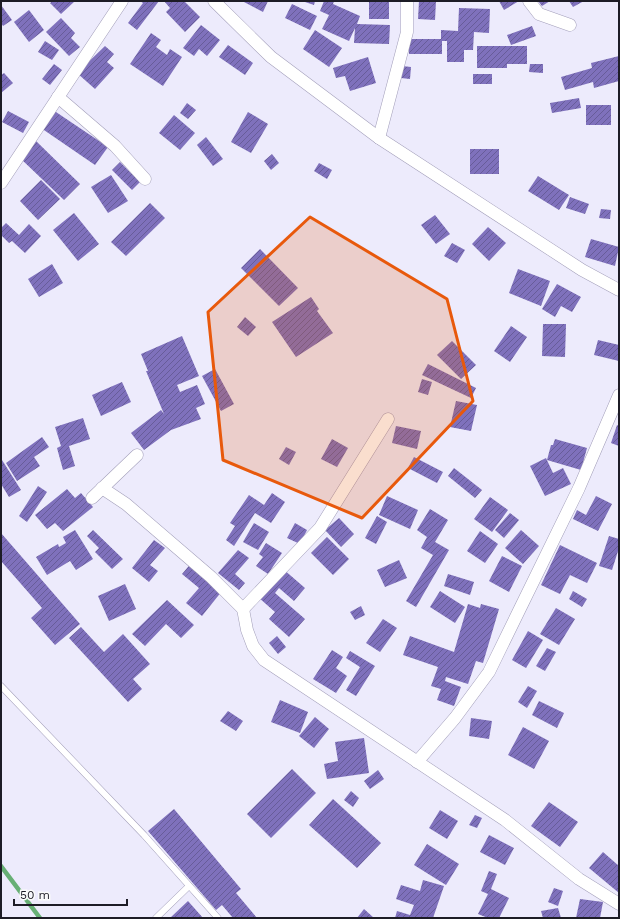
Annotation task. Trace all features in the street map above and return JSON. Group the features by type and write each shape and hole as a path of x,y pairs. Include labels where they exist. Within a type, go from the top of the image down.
{"street":[{"path":"1,183 122,1"},
{"path":"214,1 271,57 379,138 582,270 619,290"},
{"path":"379,138 407,32 408,1"},
{"path":"529,1 539,14 570,25"},
{"path":"58,97 115,146 145,179"},
{"path":"417,762 455,718 489,672 579,488 619,395"},
{"path":"243,609 320,528 388,419"},
{"path":"92,498 137,455"},
{"path":"102,488 126,504 211,576 243,609 247,630 253,646 264,660 505,820 579,879 619,904"}],"lane":[{"path":"1,686 144,835 218,918"},
{"path":"156,918 189,886"}],"highlighted area":[{"path":"310,217 447,299 473,401 362,518 223,460 208,312"}],"building":[{"path":"53,1 75,1 61,14 50,3"},
{"path":"140,1 159,1 137,30 128,23 143,3"},
{"path":"164,1 184,1 200,17 185,32 166,12 170,8"},
{"path":"242,1 268,1 263,12"},
{"path":"315,1 314,5 305,2"},
{"path":"324,1 334,1 333,4 360,16 357,24 390,25 389,44 354,43 355,28 349,41 322,29 329,15 320,11"},
{"path":"369,1 389,1 389,19 369,19"},
{"path":"419,1 436,1 435,20 418,19"},
{"path":"499,1 519,1 504,10"},
{"path":"538,1 550,1 542,6"},
{"path":"569,1 584,1 573,7"},
{"path":"292,4 317,16 310,30 285,18"},
{"path":"1,5 12,20 3,26 1,23"},
{"path":"459,8 490,9 489,33 474,32 473,50 464,50 464,62 447,62 447,41 442,41 442,54 409,54 409,39 441,39 441,30 458,31"},
{"path":"29,10 44,30 29,42 14,22"},
{"path":"61,18 75,33 71,38 80,47 69,56 46,32"},
{"path":"201,25 220,40 207,56 199,49 194,56 183,48"},
{"path":"532,26 536,36 511,45 507,35"},
{"path":"315,30 342,48 329,67 303,49"},
{"path":"151,33 161,40 156,47 167,55 170,49 182,57 163,86 130,64"},
{"path":"45,41 59,50 52,60 38,52"},
{"path":"228,45 253,63 245,75 219,57"},
{"path":"105,46 114,54 107,62 114,68 95,89 77,73"},
{"path":"477,46 527,46 527,64 507,64 507,68 477,68"},
{"path":"619,56 619,81 594,88 593,82 565,90 561,77 592,68 591,63"},
{"path":"368,57 376,83 350,91 345,76 336,78 333,68"},
{"path":"54,64 62,70 50,85 42,79"},
{"path":"530,64 543,64 543,73 529,72"},
{"path":"402,66 411,67 410,79 401,78"},
{"path":"4,73 13,83 1,93 1,75"},
{"path":"473,74 492,74 492,84 473,84"},
{"path":"579,98 581,108 552,113 550,103"},
{"path":"187,103 196,110 188,119 180,113"},
{"path":"586,105 611,105 611,125 586,125"},
{"path":"53,110 108,147 95,165 41,128"},
{"path":"8,111 29,122 23,133 2,122"},
{"path":"248,112 268,124 251,153 231,142"},
{"path":"174,115 195,133 180,150 159,133"},
{"path":"206,137 223,159 213,166 197,145"},
{"path":"36,141 80,184 64,200 20,158"},
{"path":"470,149 499,149 499,174 470,174"},
{"path":"272,154 279,163 271,170 264,161"},
{"path":"120,162 140,182 132,190 112,170"},
{"path":"319,163 332,170 327,179 314,171"},
{"path":"111,175 128,201 108,213 91,187"},
{"path":"538,176 569,195 559,210 528,191"},
{"path":"41,180 60,199 38,220 20,201"},
{"path":"570,197 589,204 585,214 566,208"},
{"path":"150,203 165,218 126,256 111,242"},
{"path":"601,209 611,210 610,219 599,218"},
{"path":"74,213 99,244 78,261 53,230"},
{"path":"435,215 450,234 436,244 421,225"},
{"path":"6,223 19,235 29,224 41,236 25,253 12,241 9,243 1,235 1,228"},
{"path":"488,227 506,243 489,261 472,244"},
{"path":"591,239 619,247 615,266 585,257"},
{"path":"452,243 465,250 457,263 444,256"},
{"path":"260,249 298,288 279,306 241,268"},
{"path":"52,264 63,283 39,297 28,279"},
{"path":"518,269 550,281 541,306 509,293"},
{"path":"557,284 581,297 572,312 561,306 555,317 542,309"},
{"path":"311,297 319,309 317,311 333,333 296,357 272,322"},
{"path":"245,317 256,327 248,336 237,327"},
{"path":"543,324 566,324 565,357 542,356"},
{"path":"511,326 527,337 510,362 494,351"},
{"path":"182,336 199,376 177,385 180,392 197,385 205,404 196,408 201,419 171,430 144,450 131,433 161,410 164,414 146,371 148,371 141,354"},
{"path":"598,340 619,345 619,361 594,355"},
{"path":"452,341 476,365 461,379 437,355"},
{"path":"428,364 476,388 471,398 422,375"},
{"path":"215,369 234,404 221,411 202,376"},
{"path":"422,379 432,382 428,395 418,392"},
{"path":"122,382 131,402 101,416 92,395"},
{"path":"456,401 477,405 471,431 450,427"},
{"path":"83,418 90,439 69,446 75,466 63,470 57,448 61,446 55,427"},
{"path":"617,425 619,426 619,446 611,443"},
{"path":"396,426 421,431 417,449 392,443"},
{"path":"42,437 49,447 34,457 40,466 17,481 6,463"},
{"path":"332,439 348,448 337,467 321,459"},
{"path":"555,439 587,448 581,470 547,460 551,445 553,445"},
{"path":"286,447 296,452 289,465 279,459"},
{"path":"414,457 443,472 437,483 408,468"},
{"path":"546,458 553,473 563,468 571,484 545,496 530,466"},
{"path":"2,460 21,490 9,497 1,484"},
{"path":"454,468 482,490 475,498 448,476"},
{"path":"38,486 47,492 27,522 19,516"},
{"path":"67,489 75,498 81,493 93,507 63,531 55,523 47,529 35,515"},
{"path":"272,493 285,502 271,523 255,513 234,546 226,540 235,526 230,523 249,495 264,505"},
{"path":"387,496 418,510 410,529 379,515"},
{"path":"596,496 612,504 598,531 573,519 577,510 586,515"},
{"path":"490,497 508,510 492,532 474,519"},
{"path":"430,509 448,520 435,542 449,550 416,607 406,601 433,555 421,548 427,537 417,530"},
{"path":"510,513 519,520 504,538 495,530"},
{"path":"377,516 387,522 376,544 365,538"},
{"path":"339,518 354,534 341,547 325,530"},
{"path":"254,523 269,532 258,550 243,542"},
{"path":"295,523 307,530 300,544 287,538"},
{"path":"75,530 93,559 76,570 70,561 47,575 36,557 58,544 59,547 66,543 63,537"},
{"path":"93,530 123,559 112,569 95,552 99,548 87,536"},
{"path":"521,530 539,546 523,564 505,548"},
{"path":"480,531 498,544 485,563 467,551"},
{"path":"1,533 80,624 55,645 31,618 42,608 1,561"},
{"path":"609,536 619,539 619,548 612,570 599,566"},
{"path":"327,537 349,559 333,575 311,553"},
{"path":"154,540 165,548 150,565 158,571 149,582 132,568"},
{"path":"266,543 282,553 268,574 256,566 263,557 259,554"},
{"path":"560,545 597,563 587,583 570,575 560,594 541,585"},
{"path":"238,550 249,558 235,574 245,583 239,590 218,573"},
{"path":"502,556 522,566 509,592 489,581"},
{"path":"399,560 407,578 385,587 377,570"},
{"path":"193,561 222,591 202,616 186,603 199,588 182,574"},
{"path":"283,569 305,588 294,601 279,588 275,593 305,619 289,637 269,619 275,612 258,597"},
{"path":"448,574 474,582 470,595 444,586"},
{"path":"125,584 136,609 109,621 98,596"},
{"path":"440,591 465,607 455,623 430,607"},
{"path":"573,591 587,599 582,607 569,599"},
{"path":"167,600 194,625 181,638 166,624 145,646 132,634"},
{"path":"468,604 480,608 481,604 499,609 483,663 476,661 468,684 446,677 445,681 461,687 454,706 437,700 441,689 431,686 438,667 403,655 410,636 454,652"},
{"path":"361,606 365,615 355,620 350,612"},
{"path":"556,608 575,619 559,645 540,634"},
{"path":"383,619 397,628 380,652 366,643"},
{"path":"81,627 104,652 123,634 150,664 133,679 142,689 128,702 69,638"},
{"path":"528,631 543,640 526,668 512,660"},
{"path":"277,636 286,647 278,654 269,643"},
{"path":"547,648 556,652 545,671 536,666"},
{"path":"332,650 343,657 336,668 347,676 336,693 313,679"},
{"path":"350,651 375,666 356,696 346,690 360,667 346,658"},
{"path":"528,686 537,691 527,708 518,702"},
{"path":"280,700 308,712 300,733 271,722"},
{"path":"539,701 564,713 557,728 532,715"},
{"path":"228,711 243,721 236,731 220,721"},
{"path":"315,717 329,729 314,748 299,736"},
{"path":"471,718 492,721 489,739 469,736"},
{"path":"523,727 549,741 534,769 508,755"},
{"path":"364,738 369,773 327,779 324,764 338,761 335,742"},
{"path":"292,769 316,793 271,838 247,814"},
{"path":"378,770 384,779 370,789 364,781"},
{"path":"351,791 359,798 353,807 344,800"},
{"path":"333,799 381,843 357,868 309,825"},
{"path":"549,802 578,822 560,847 531,826"},
{"path":"174,809 241,889 236,893 257,918 233,918 222,905 216,910 148,831"},
{"path":"440,810 458,821 447,839 429,828"},
{"path":"475,815 482,818 477,828 469,825"},
{"path":"489,835 514,848 505,865 480,852"},
{"path":"427,844 459,864 446,885 414,865"},
{"path":"603,852 619,866 619,893 589,868"},
{"path":"489,871 497,874 491,889 509,898 499,918 488,918 478,914 488,894 481,891"},
{"path":"423,880 444,886 433,918 395,918 397,911 410,915 414,905 396,899 401,885 420,891"},
{"path":"554,888 563,891 558,906 548,902"},
{"path":"580,899 603,902 600,918 576,918"},
{"path":"188,901 203,918 170,918"},
{"path":"558,908 561,918 543,918 541,911"},
{"path":"364,909 374,918 357,918"}],"waterway":[{"path":"1,866 40,918"}]}
